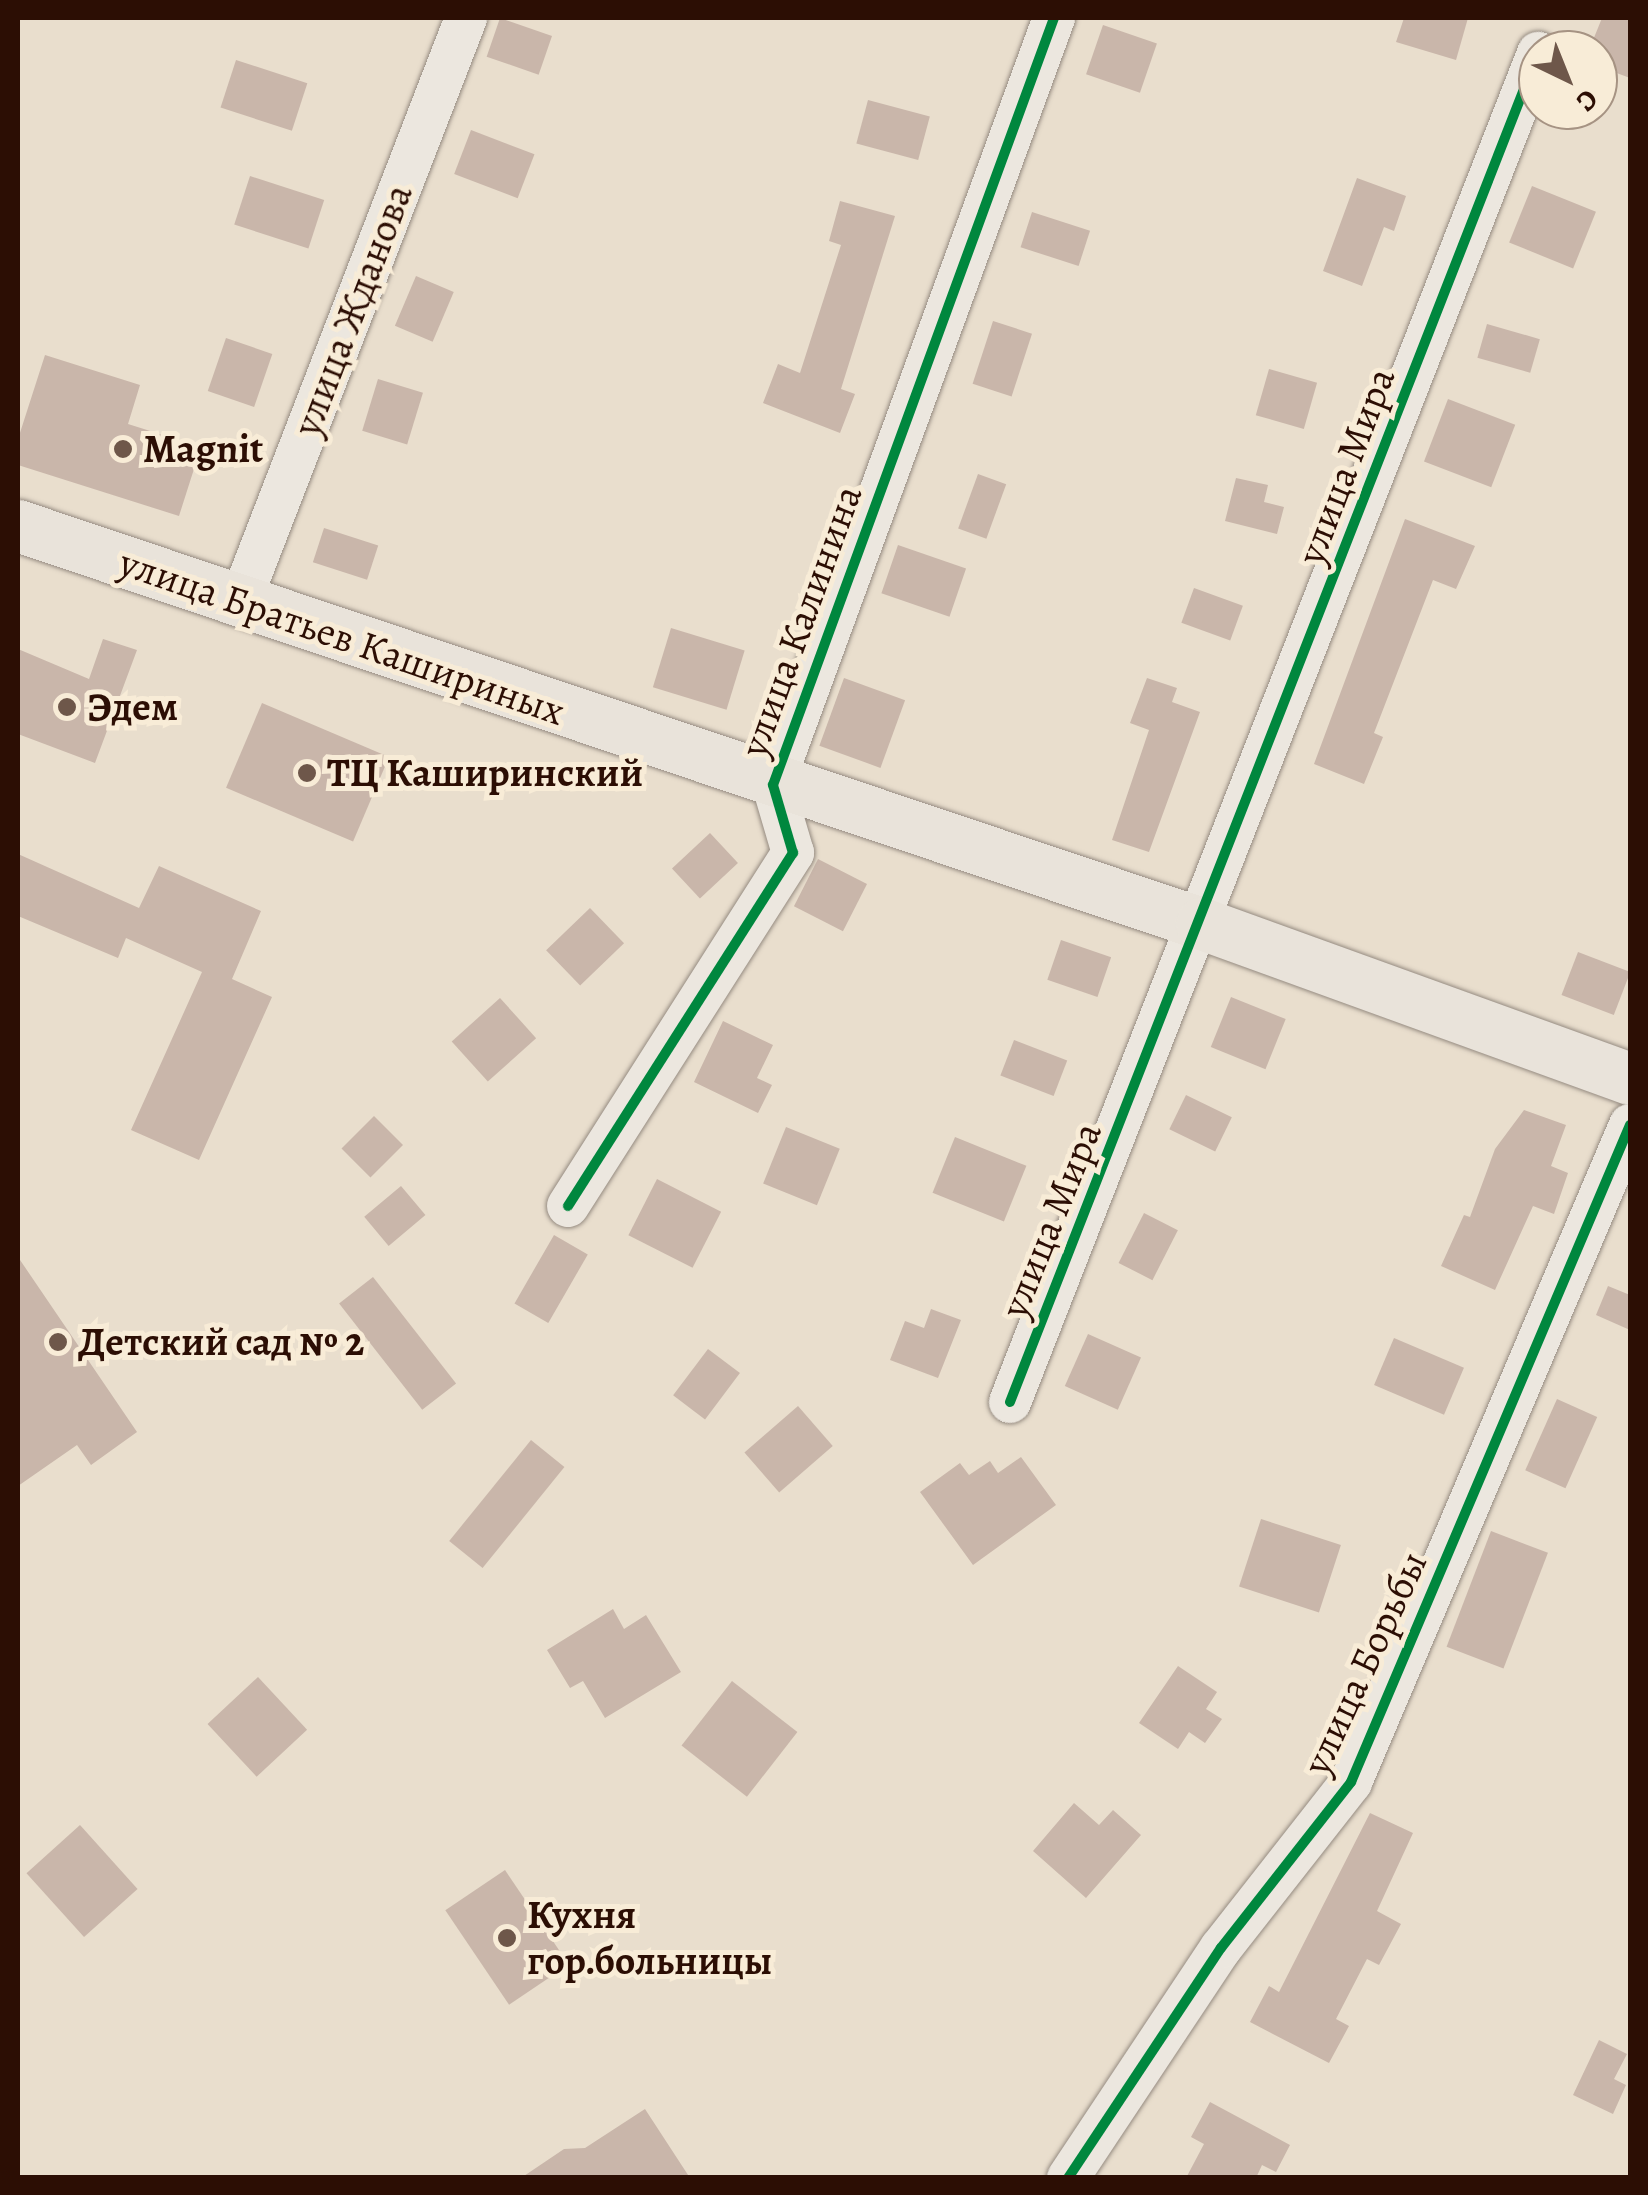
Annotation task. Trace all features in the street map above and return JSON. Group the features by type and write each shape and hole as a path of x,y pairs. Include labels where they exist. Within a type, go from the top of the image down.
{"main road":[{"name":"улица Братьев Кашириных","path":"18,526 773,785 1202,924 1630,1079"}],"street":[{"name":"улица Жданова","path":"240,602 466,18"},
{"name":"улица Калинина","path":"568,1206 793,852 773,785 1054,18"},
{"name":"улица Мира","path":"1010,1402 1202,924 1518,105"},
{"name":"улица Борьбы","path":"1068,2178 1220,1948 1351,1782 1630,1125"}],"building":[{"path":"500,18 552,36 539,75 487,57"},
{"path":"1404,18 1468,18 1456,60 1396,42"},
{"path":"1602,18 1630,18 1630,78 1618,74 1618,30 1597,30"},
{"path":"1103,25 1157,44 1140,93 1086,74"},
{"path":"236,60 307,83 292,131 221,108"},
{"path":"868,100 930,117 918,160 856,143"},
{"path":"471,130 534,154 518,198 454,174"},
{"path":"250,176 324,200 308,249 234,225"},
{"path":"1357,178 1406,196 1394,231 1384,227 1362,286 1323,271"},
{"path":"1532,186 1596,212 1573,268 1509,243"},
{"path":"840,201 895,216 841,389 855,394 840,433 763,403 778,364 800,373 841,245 829,241"},
{"path":"1032,212 1090,231 1079,266 1021,247"},
{"path":"416,276 454,292 433,342 395,326"},
{"path":"993,321 1032,334 1012,396 973,384"},
{"path":"1487,324 1540,339 1530,373 1477,358"},
{"path":"226,338 272,354 254,407 208,391"},
{"path":"45,355 140,385 128,424 201,447 179,516 18,465 18,439"},
{"path":"1269,369 1317,383 1304,429 1256,415"},
{"path":"378,379 423,393 407,444 362,431"},
{"path":"1448,399 1515,425 1491,487 1424,462"},
{"path":"978,474 1006,484 986,539 958,529"},
{"path":"1236,478 1268,485 1264,502 1284,507 1277,534 1225,521"},
{"path":"1405,519 1475,546 1456,589 1433,580 1374,733 1383,737 1364,784 1314,764"},
{"path":"324,528 378,546 367,580 313,562"},
{"path":"898,545 966,568 949,617 881,593"},
{"path":"1194,588 1243,606 1230,641 1181,623"},
{"path":"671,628 745,651 727,710 653,687"},
{"name":"Эдем","path":"103,639 137,650 95,763 18,734 18,649 89,679"},
{"path":"844,678 905,700 880,768 819,746"},
{"path":"1147,678 1177,688 1172,702 1200,712 1149,852 1112,840 1149,730 1130,723"},
{"name":"ТЦ Каширинский","path":"262,703 389,757 353,842 226,788"},
{"path":"710,833 738,863 700,898 672,868"},
{"path":"18,854 139,908 159,866 261,911 232,979 272,997 199,1160 131,1130 202,972 126,938 118,958 18,916"},
{"path":"818,859 867,884 843,931 794,906"},
{"path":"590,908 624,943 580,986 546,950"},
{"path":"1061,940 1111,957 1097,997 1047,980"},
{"path":"1578,952 1630,972 1614,1015 1562,995"},
{"path":"1231,997 1286,1019 1265,1069 1211,1047"},
{"path":"500,998 536,1038 488,1082 452,1041"},
{"path":"723,1021 773,1045 757,1078 772,1085 758,1113 694,1082"},
{"path":"1014,1040 1067,1060 1054,1096 1000,1075"},
{"path":"1186,1095 1232,1117 1215,1152 1169,1129"},
{"path":"1524,1110 1566,1125 1551,1166 1568,1173 1554,1214 1533,1206 1495,1290 1441,1266 1464,1215 1470,1217 1495,1149"},
{"path":"374,1116 403,1145 370,1178 341,1149"},
{"path":"786,1127 840,1149 817,1205 763,1184"},
{"path":"955,1137 1026,1166 1004,1221 933,1193"},
{"path":"657,1179 721,1212 693,1268 628,1235"},
{"path":"401,1186 425,1215 389,1246 364,1217"},
{"path":"1144,1213 1178,1230 1152,1280 1119,1263"},
{"path":"554,1235 588,1254 548,1323 514,1303"},
{"path":"18,1257 137,1432 91,1465 77,1445 18,1486"},
{"path":"373,1277 456,1383 422,1410 339,1303"},
{"path":"1608,1286 1630,1295 1630,1330 1596,1315"},
{"path":"931,1309 961,1320 938,1378 890,1360 905,1321 924,1328"},
{"path":"1088,1334 1141,1358 1118,1410 1065,1386"},
{"path":"1394,1338 1464,1368 1444,1415 1374,1385"},
{"path":"708,1349 740,1373 705,1419 673,1395"},
{"path":"1557,1399 1597,1417 1565,1488 1525,1470"},
{"path":"798,1406 833,1446 779,1493 744,1453"},
{"path":"531,1440 564,1467 483,1568 449,1541"},
{"path":"1021,1457 1056,1505 973,1565 920,1492 960,1463 969,1475 990,1461 998,1473"},
{"path":"1261,1519 1341,1545 1319,1612 1239,1587"},
{"path":"1491,1531 1548,1553 1504,1669 1447,1647"},
{"path":"613,1609 624,1629 646,1615 681,1672 605,1718 583,1681 570,1688 547,1650"},
{"path":"1178,1666 1217,1692 1206,1709 1222,1719 1205,1743 1189,1732 1178,1749 1139,1723"},
{"path":"258,1677 307,1730 257,1777 208,1724"},
{"path":"732,1681 797,1732 747,1797 682,1746"},
{"path":"1074,1803 1099,1825 1113,1810 1141,1835 1086,1898 1033,1851"},
{"path":"1370,1813 1413,1833 1377,1911 1401,1924 1379,1965 1367,1959 1336,2019 1349,2026 1329,2063 1250,2022 1269,1986 1279,1992"},
{"path":"80,1825 138,1889 84,1937 26,1873"},
{"name":"Кухня гор.больницы","path":"505,1870 569,1965 509,2005 445,1910"},
{"path":"1599,2040 1627,2054 1614,2079 1626,2085 1613,2114 1573,2095"},
{"path":"1210,2102 1290,2145 1276,2172 1262,2165 1256,2178 1186,2178 1204,2144 1191,2137"},
{"path":"645,2109 690,2178 521,2178 564,2149 585,2148"}],"cycle path":[{"path":"568,1206 793,853 773,785 1054,18"},
{"path":"1010,1402 1518,104"},
{"path":"1068,2178 1221,1948 1351,1782 1630,1125"}],"place":[{"name":"Magnit","path":"123,449"},
{"name":"Эдем","path":"67,707"},
{"name":"ТЦ Каширинский","path":"307,773"},
{"name":"Детский сад № 2","path":"58,1342"},
{"name":"Кухня гор.больницы","path":"507,1938"}]}
